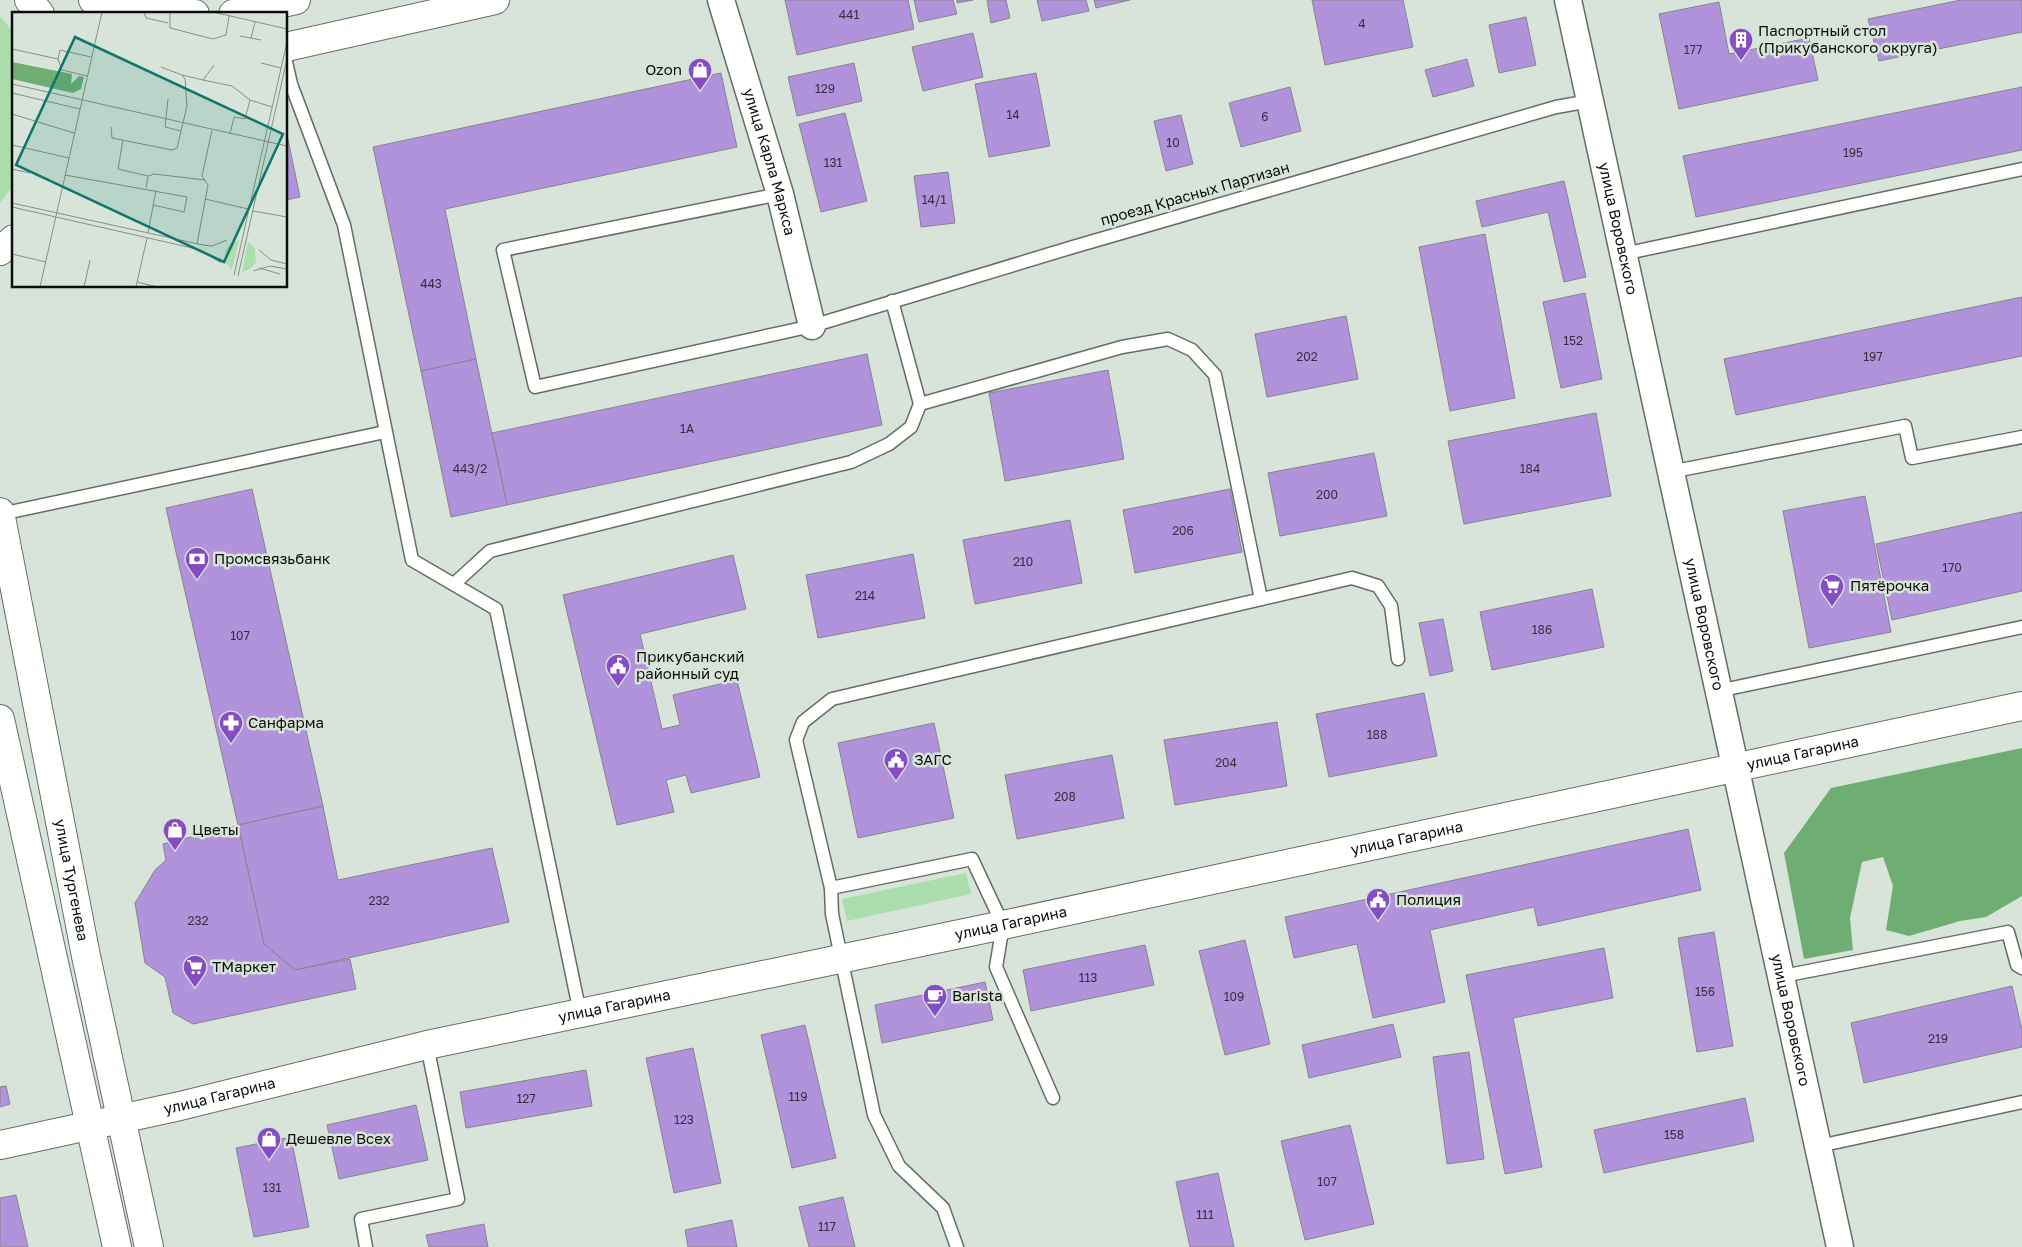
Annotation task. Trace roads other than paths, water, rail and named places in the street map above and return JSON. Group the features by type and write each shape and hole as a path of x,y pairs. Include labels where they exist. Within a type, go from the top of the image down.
{"main road":[{"path":"29,0 38,12"},
{"path":"93,0 133,8 174,12"},
{"path":"242,12 296,0"},
{"path":"288,47 495,0"},
{"path":"0,251 12,241"},
{"name":"улица Тургенева","path":"0,513 86,956 149,1247"},
{"name":"улица Гагарина","path":"0,1145 296,1078 427,1045 1003,925 2022,706"},
{"path":"0,719 117,1247"}],"street":[{"name":"улица Карла Маркса","path":"720,0 780,194 812,326"},
{"name":"улица Воровского","path":"1568,0 1735,769 1783,976 1840,1247"}],"lane":[{"path":"288,71 291,84 344,225 412,560 496,609 580,1013"},
{"name":"проезд Красных Партизан","path":"780,194 503,250 535,387 812,326 1528,115 1556,107 1590,101"},
{"path":"1623,254 2022,169"},
{"path":"454,584 490,551 851,462 889,444 911,427 920,404 892,302"},
{"path":"920,404 1122,347 1168,339 1192,350 1215,375 1261,599"},
{"path":"1670,472 1905,426 1912,458 2022,437"},
{"path":"0,513 385,432"},
{"path":"957,1247 943,1208 899,1166 874,1115 832,914 831,888 796,740 803,722 832,699 1352,578 1378,586 1390,606 1398,659"},
{"path":"1718,691 2022,627"},
{"path":"831,888 972,858 1003,925 996,967 1053,1098"},
{"path":"1783,976 2008,932 2017,965 2022,968"},
{"path":"366,1247 361,1219 458,1199 427,1045"},
{"path":"1820,1146 2022,1102"}],"place":[{"name":"Паспортный стол (Прикубанского округа)","path":"1741,61"},
{"name":"Ozon","path":"700,91"},
{"name":"Промсвязьбанк","path":"197,580"},
{"name":"Пятёрочка","path":"1832,607"},
{"name":"Прикубанский районный суд","path":"618,687"},
{"name":"Санфарма","path":"231,744"},
{"name":"ЗАГС","path":"896,781"},
{"name":"Цветы","path":"175,851"},
{"name":"Полиция","path":"1378,921"},
{"name":"ТМаркет","path":"195,988"},
{"name":"Barista","path":"935,1017"},
{"name":"Дешевле Всех","path":"269,1160"}]}
